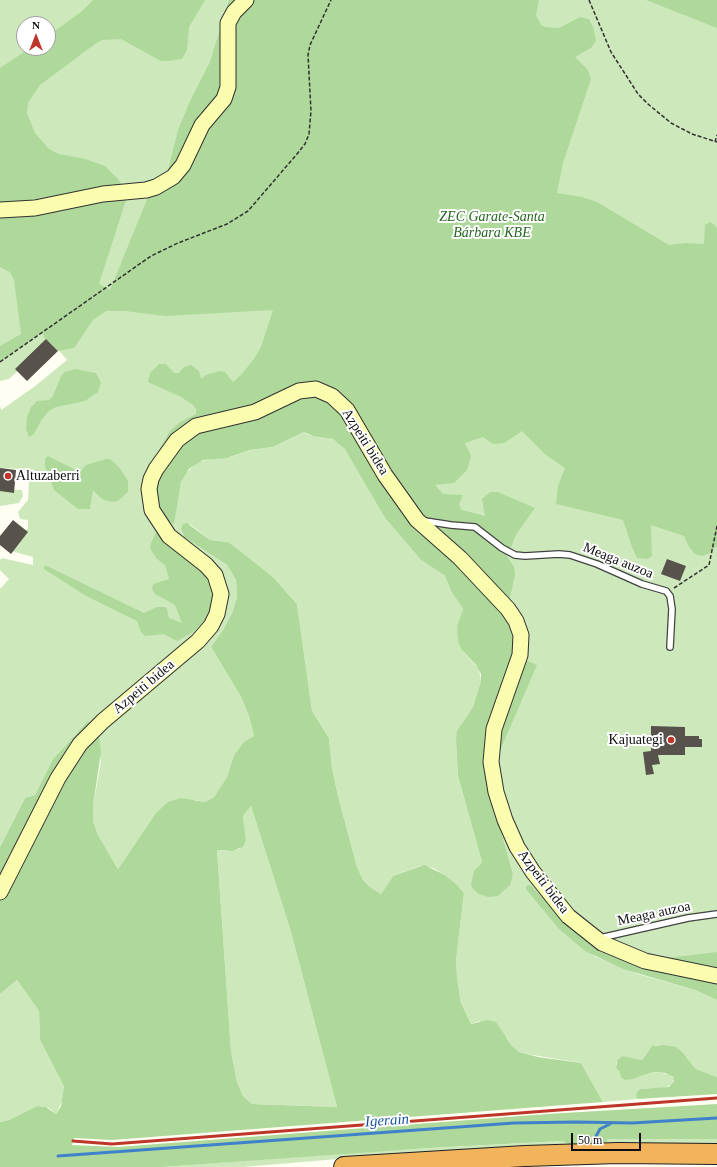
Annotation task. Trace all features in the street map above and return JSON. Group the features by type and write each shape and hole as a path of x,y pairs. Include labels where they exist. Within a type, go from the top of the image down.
{"highway":[{"path":"344,1167 525,1156 618,1153 717,1154"}],"main road":[{"path":"0,210 35,208 109,193 146,190 156,187 173,177 183,165 202,125 224,99 228,87 228,23 234,12 246,0"},
{"name":"Azpeiti bidea","path":"0,892 59,775 78,747 99,725 198,641 211,626 217,614 221,594 215,575 208,567 166,533 155,516 149,500 149,484 154,473 173,445 184,434 196,426 207,422 257,411 302,390 316,389 325,392 336,399 350,414 385,475 417,520 468,567 508,609 517,624 521,637 520,655 498,714 492,736 491,766 496,792 507,825 527,864 564,911 596,939 611,948 645,961 717,976"}],"lane":[{"name":"Meaga auzoa","path":"417,520 451,525 475,526 502,548 512,554 525,556 559,554 570,555 598,564 642,584 668,593 672,612 670,647"},
{"name":"Meaga auzoa","path":"596,939 683,919 717,914"}],"path":[{"path":"0,362 146,260 178,243 227,224 248,211 297,154 307,139 311,112 308,55 312,40 331,0"},
{"path":"589,0 611,52 638,94 671,123 692,134 716,142 717,135"},
{"path":"668,593 709,565 717,526"}],"green space":[{"name":"ZEC Garate-Santa Bárbara KBE","path":"0,0 717,0 717,973 615,957 590,944 572,930 532,886 525,888 567,936 596,957 638,974 695,990 717,1000 717,1077 696,1069 687,1058 663,1045 656,1045 649,1050 642,1060 620,1057 616,1062 616,1068 633,1079 653,1072 669,1074 674,1079 671,1085 664,1088 640,1089 636,1097 638,1099 603,1102 581,1063 519,1052 512,1046 507,1038 479,1021 471,1024 461,1003 456,960 464,893 443,874 433,868 420,866 393,876 381,894 370,887 363,880 357,867 338,796 332,768 329,738 312,711 297,604 273,577 234,546 228,542 210,540 190,524 181,531 184,537 227,565 236,580 237,597 232,613 223,630 211,647 241,697 249,716 254,736 244,743 234,755 227,777 214,797 205,802 195,800 155,814 118,869 98,835 93,821 93,806 101,761 88,721 53,759 35,795 25,798 0,847 0,589 9,579 0,570 0,560 2,558 33,565 33,557 11,551 22,531 28,529 28,520 20,519 18,512 28,500 29,483 24,478 24,469 0,468 0,405 1,410 34,387 67,360 51,341 9,379 0,381","holes":["354,405 506,615 509,624 513,655 487,781 513,874 477,867 482,862 458,776 456,741 461,725 473,707 481,681 479,669 461,649 457,626 463,609 451,591 445,576 421,560 385,518 350,455 342,445 333,439 309,435 304,432 273,447 250,450 231,457 198,462 184,475 179,489 176,505 164,518 194,426"]},
{"path":"93,0 205,0 189,27 187,50 182,59 161,61 121,39 102,40 40,85 28,103 27,113 35,133 49,149 59,154 85,159 105,166 118,179 123,187 127,197 99,284 110,290 148,197 159,193 166,178 178,130 191,99 210,62 229,0 539,0 536,15 541,25 545,27 559,28 580,17 589,19 593,27 596,41 591,48 575,57 588,70 591,79 563,163 557,193 582,197 597,202 669,245 685,243 704,244 705,225 710,222 715,225 717,229 717,546 708,554 702,556 695,554 689,547 684,536 651,525 652,556 648,559 637,558 623,520 556,504 558,486 565,468 546,455 522,431 504,443 493,444 483,437 465,443 471,456 467,470 454,483 435,485 443,494 463,495 459,505 462,510 485,516 482,499 490,492 498,492 535,508 517,533 507,556 514,567 515,575 506,615 513,639 513,655 537,665 487,781 513,874 510,885 498,896 488,897 479,894 472,888 471,884 474,871 482,862 458,776 456,741 457,731 473,707 481,681 481,674 476,665 461,649 458,641 457,626 463,609 451,591 445,576 421,560 385,518 345,449 333,439 313,436 304,432 273,447 250,450 227,458 203,460 189,469 181,482 174,524 167,520 157,501 155,457 170,431 180,422 196,414 196,409 193,405 181,397 148,382 150,373 159,364 166,364 174,373 179,373 184,367 191,365 199,371 201,379 206,375 219,371 225,372 233,382 254,359 261,347 273,310 165,316 125,311 106,311 93,320 74,348 58,351 44,337 43,332 0,362 0,346 21,334 14,280 10,272 0,267 0,68 18,56 56,56 56,30 81,12"},
{"path":"646,0 717,0 717,28"},
{"path":"75,369 96,373 101,383 98,392 85,401 56,407 49,411 42,419 34,434 29,437 26,429 27,417 31,407 37,401 49,400 53,396 61,376 65,372"},
{"path":"48,456 80,472 86,465 110,459 119,467 128,481 128,492 118,501 112,502 102,499 93,490 90,509 78,509 54,490 45,466 45,459"},
{"path":"0,490 22,490 23,496 19,503 0,506"},
{"path":"187,523 210,540 228,542 234,546 273,577 297,604 312,711 329,738 332,768 338,796 357,867 363,880 370,887 381,894 393,876 424,865 443,874 456,884 464,893 456,960 457,978 461,1003 471,1024 487,1020 496,1022 512,1046 519,1052 538,1057 581,1063 603,1102 112,1140 74,1138 72,1145 118,1147 547,1114 717,1104 717,1139 608,1139 606,1144 570,1145 562,1141 430,1148 162,1167 0,1167 0,1122 9,1120 38,1106 46,1107 56,1114 61,1106 64,1086 40,1040 39,1011 17,980 0,994 0,847 25,798 35,795 53,759 88,721 99,736 101,752 93,806 93,821 98,835 118,869 155,814 168,802 181,798 205,802 214,797 227,777 234,755 244,742 254,736 249,716 241,697 211,647 223,630 232,613 237,597 236,580 227,565 184,537 181,529 183,524","holes":["251,806 291,932 337,1107 252,1104 243,1096 237,1082 231,1051 217,850 232,851 243,847 246,840 243,816"]},
{"path":"156,532 199,566 209,577 214,596 210,611 205,620 192,633 177,641 164,634 145,636 141,632 137,621 86,596 44,569 44,566 47,566 144,613 157,607 165,607 169,618 182,623 175,605 155,594 152,589 153,585 156,583 169,579 165,565 157,559 151,550 150,546"},
{"path":"251,806 291,932 337,1107 252,1104 243,1096 237,1082 231,1051 217,850 227,851 240,849 246,840 243,816"},
{"path":"528,885 532,886 572,930 590,944 615,957 627,960 650,960 717,952 717,1000 695,990 623,969 585,951 559,929 525,888"},
{"path":"17,980 39,1011 40,1040 64,1085 62,1101 56,1114 49,1108 41,1106 9,1120 0,1122 0,994"},
{"path":"663,1045 676,1047 696,1069 717,1077 717,1094 638,1099 636,1097 637,1092 640,1089 669,1087 674,1081 673,1077 666,1073 653,1072 633,1079 625,1080 621,1077 620,1072 616,1068 617,1060 622,1056 642,1060 652,1046"},
{"path":"608,1139 717,1139 717,1144 606,1144"},
{"path":"562,1141 570,1145 409,1153 243,1167 162,1167 377,1151"}],"building":[{"path":"46,339 58,351 27,381 15,369"},
{"name":"Altuzaberri","path":"0,468 16,470 14,493 0,491"},
{"path":"13,520 28,532 11,554 0,545 0,536"},
{"path":"667,559 686,566 680,581 661,574"},
{"path":"651,726 685,727 685,736 699,736 699,739 702,739 702,747 685,747 685,755 658,755 660,764 652,765 654,774 646,775 643,752 651,751"}],"waterway":[{"name":"Igerain","path":"58,1156 514,1123 632,1123 717,1118"},
{"path":"595,1138 600,1129 610,1124"}],"railway":[{"path":"73,1141 112,1144 717,1098"}],"place":[{"name":"Altuzaberri","path":"8,476"},
{"name":"Kajuategi","path":"671,740"}]}
